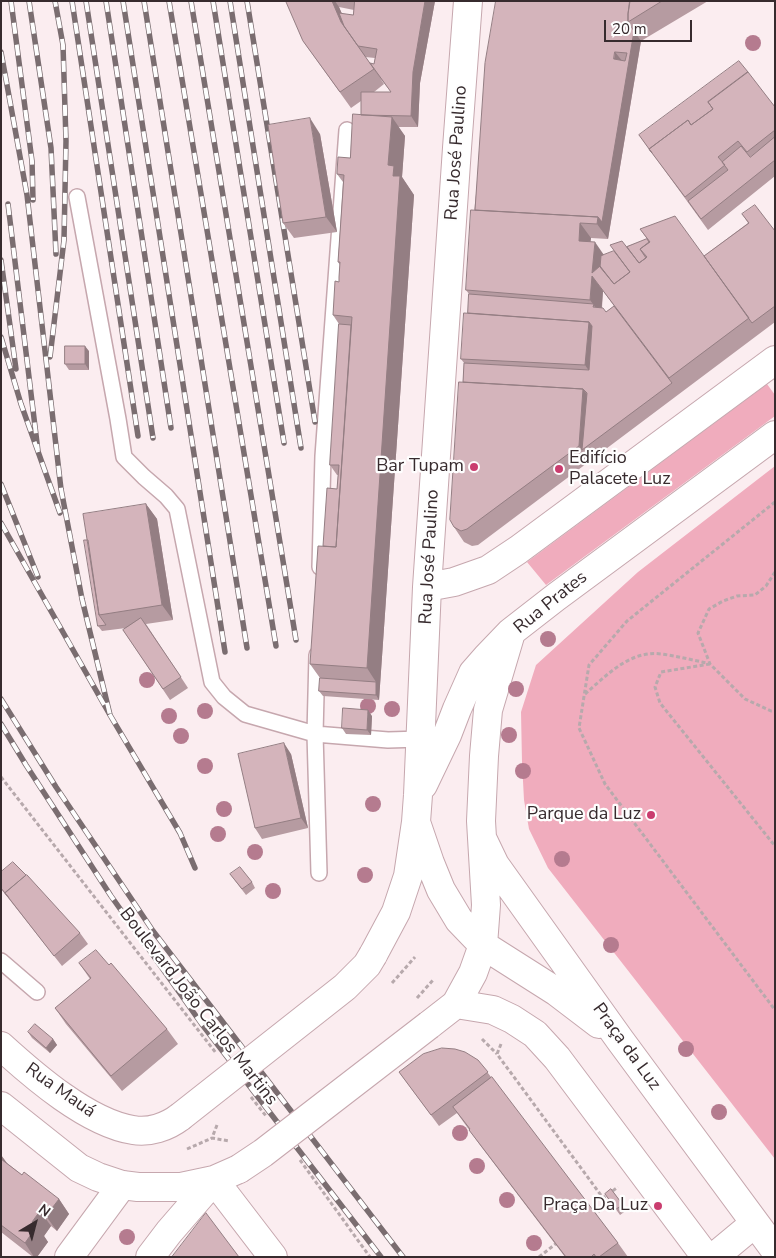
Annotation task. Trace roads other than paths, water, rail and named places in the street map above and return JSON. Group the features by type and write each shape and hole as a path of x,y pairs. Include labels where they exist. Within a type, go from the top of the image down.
{"main road":[{"name":"Rua José Paulino","path":"373,955 396,912 408,876 416,822 427,587 468,1"},
{"path":"427,587 454,582 488,570 518,550 775,360"},
{"name":"Rua Prates","path":"456,1004 473,973 483,945 486,905 481,820 488,710 511,632 775,435"},
{"path":"418,795 440,750 473,673 511,632"},
{"path":"416,822 441,890 459,920 483,945 557,992 620,1040"},
{"name":"Praça da Luz","path":"483,840 495,865 620,1040 775,1250"},
{"name":"Rua Mauá","path":"1,1046 68,1100 105,1122 134,1130 152,1130 166,1126 180,1117 346,987 367,965 373,955"},
{"path":"1,1106 80,1168 98,1177 122,1185 138,1187 181,1187 214,1180 239,1169 263,1154 456,1004 493,1010 512,1019 535,1034 557,1058 706,1257"},
{"path":"150,1257 214,1180"},
{"path":"214,1180 273,1257"},
{"path":"69,1257 122,1185"},
{"path":"714,1257 755,1223"}],"lane":[{"path":"319,585 323,456 347,130"},
{"path":"77,197 124,457 166,496 177,509 212,682 224,697 245,714 315,734 388,740 421,739"},
{"path":"318,644 315,734 319,873"},
{"path":"1,961 37,992"}],"railway":[{"path":"11,1 32,161 33,200"},
{"path":"29,1 51,148 56,254"},
{"path":"50,357 64,240 66,141 63,45 55,1"},
{"path":"72,1 138,436"},
{"path":"86,1 153,438"},
{"path":"106,1 171,428"},
{"path":"123,1 225,652"},
{"path":"144,1 247,648"},
{"path":"169,1 276,646"},
{"path":"191,1 296,640"},
{"path":"213,1 284,443"},
{"path":"230,1 301,448"},
{"path":"247,1 315,422"},
{"path":"1,52 27,195 61,489 82,599 110,715"},
{"path":"8,204 38,451"},
{"path":"1,260 16,369"},
{"path":"1,337 21,404 60,513"},
{"path":"1,484 38,577"},
{"path":"1,523 110,715 180,833 195,868"},
{"path":"1,699 56,787 153,931 403,1257"},
{"path":"1,724 111,896 201,1023 381,1257"}],"place":[{"name":"Bar Tupam","path":"474,467"},
{"name":"Edifício Palacete Luz","path":"559,469"},
{"name":"Parque da Luz","path":"651,815"},
{"name":"Praça Da Luz","path":"658,1206"}]}
